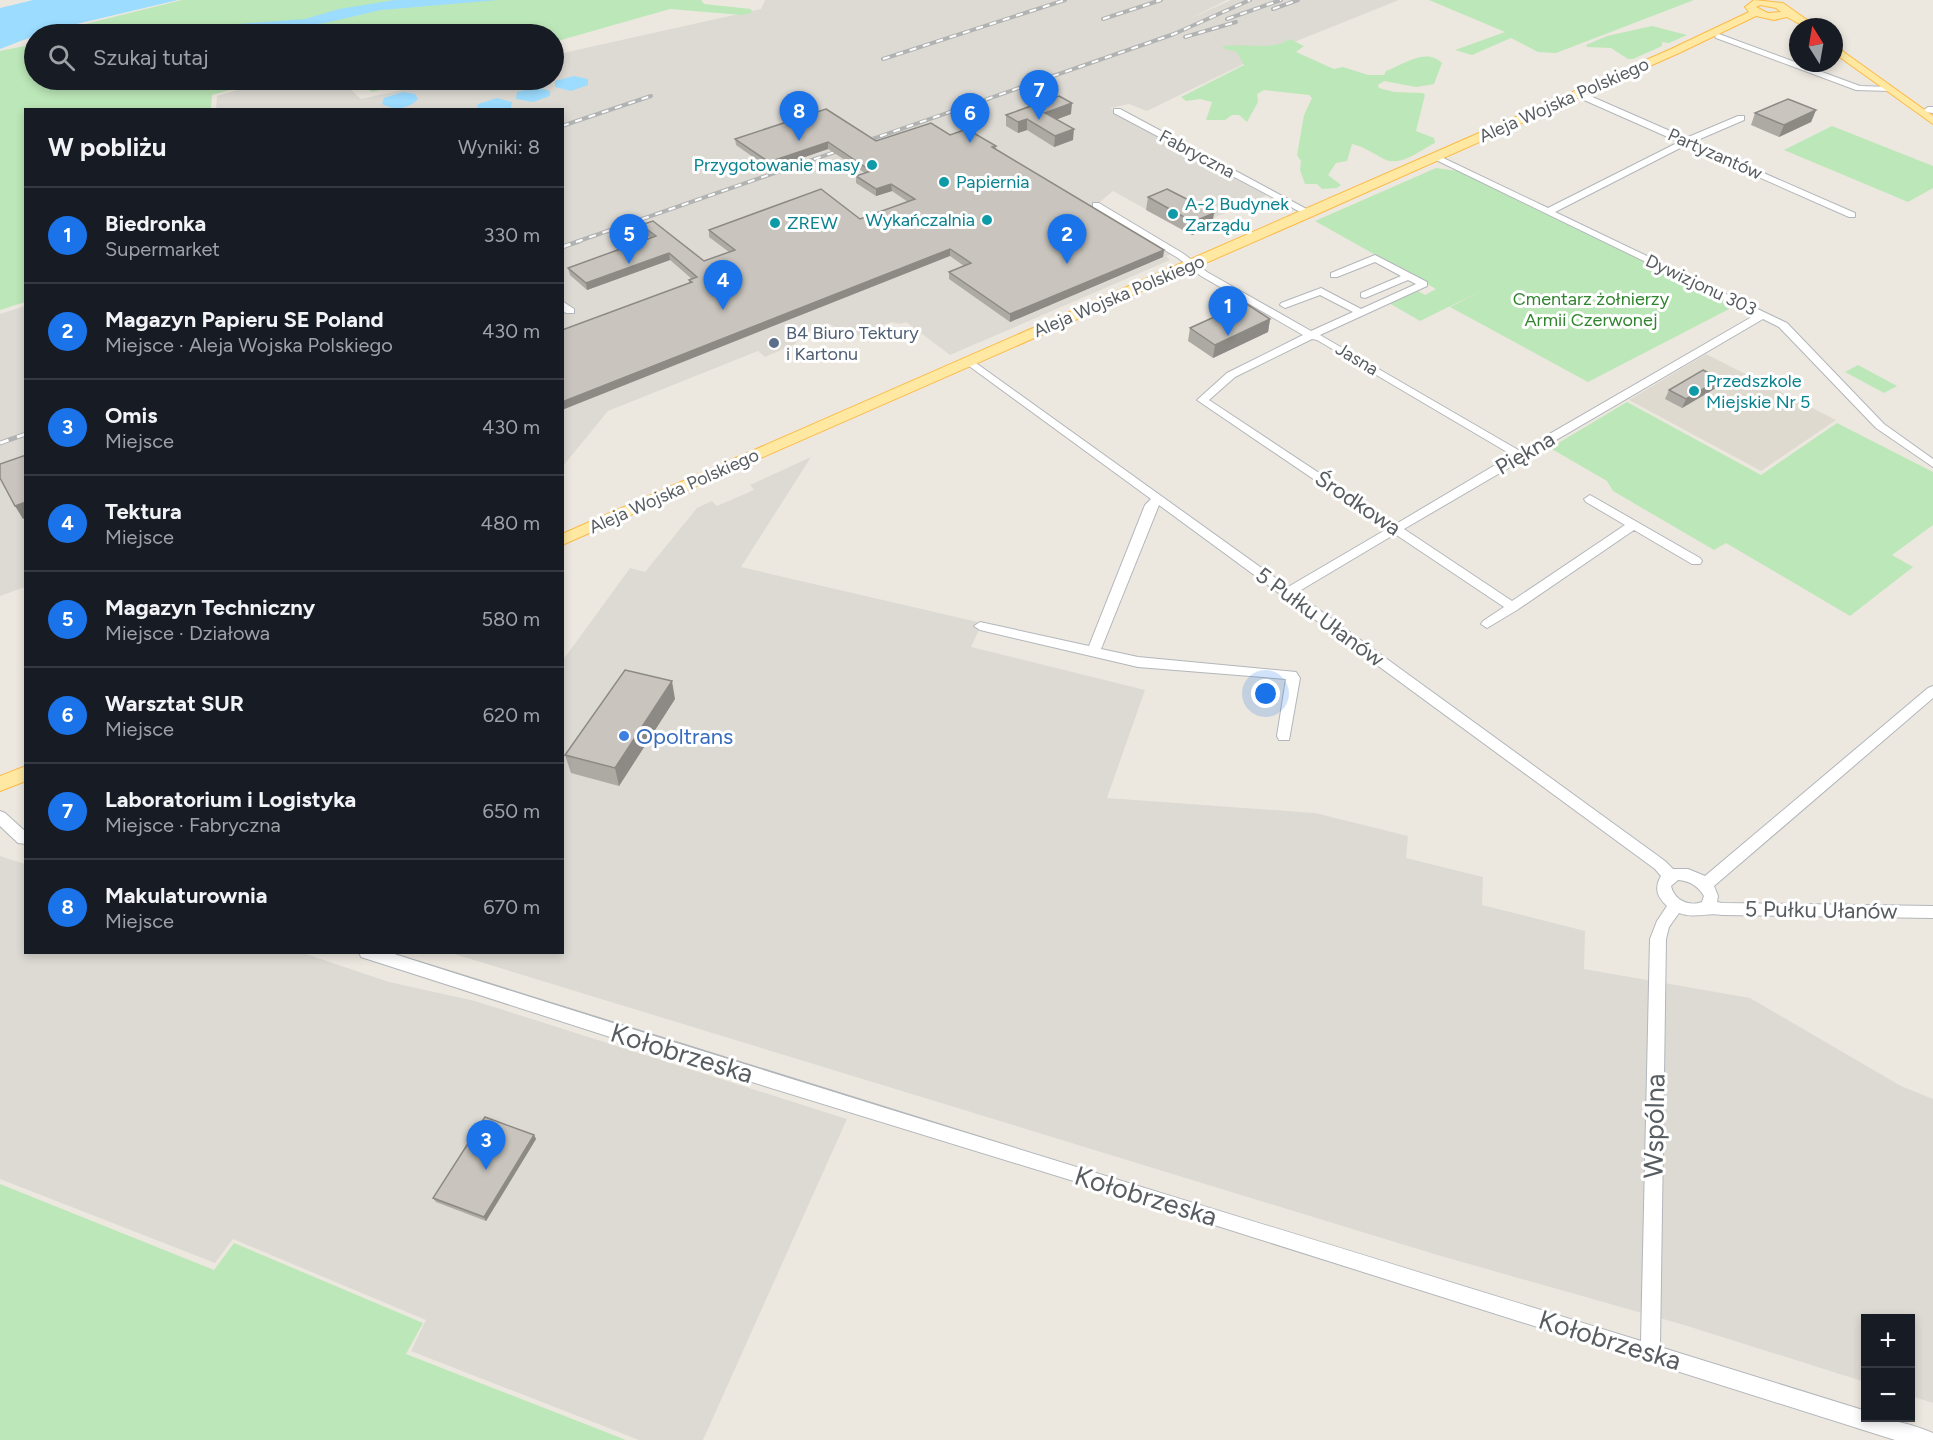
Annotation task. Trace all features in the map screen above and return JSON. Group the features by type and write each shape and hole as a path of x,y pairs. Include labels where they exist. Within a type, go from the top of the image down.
{"main road":[{"path":"1789,23 1751,9 1752,4 1784,5 1801,18"},
{"path":"1766,15 1784,5"},
{"name":"Aleja Wojska Polskiego","path":"1675,51 1719,36 1766,15"},
{"name":"Aleja Wojska Polskiego","path":"564,539 1675,51 1766,15"},
{"path":"1843,47 1932,111"},
{"path":"1843,55 1933,121"},
{"path":"0,784 24,774"}],"street":[{"path":"1719,36 1859,88 1890,89"},
{"name":"Partyzantów","path":"1578,94 1852,215"},
{"name":"Fabryczna","path":"1117,111 1309,213"},
{"path":"1548,212 1687,141 1741,118"},
{"name":"Dywizjonu 303","path":"1434,157 1783,325 1880,426 1933,464"},
{"name":"Jasna","path":"1096,205 1191,265 1311,335 1321,338 1521,456"},
{"path":"1311,335 1424,284 1373,258 1334,275"},
{"path":"1365,295 1408,276"},
{"path":"1285,305 1321,291 1360,312"},
{"name":"Piękna","path":"1287,593 1764,314"},
{"name":"Środkowa","path":"1311,335 1231,375 1202,400 1513,607"},
{"name":"5 Pułku Ułanów","path":"969,361 1660,865 1670,876"},
{"path":"1093,652 1152,505 1159,499"},
{"path":"1590,499 1696,561"},
{"path":"1487,624 1634,524"},
{"path":"980,626 1150,664 1291,675 1293,678 1284,736"},
{"path":"1705,885 1933,691"},
{"path":"0,817 24,839"},
{"path":"0,834 24,839"},
{"path":"1684,874 1705,885 1711,896 1709,906 1691,911 1677,906 1663,890 1666,879 1670,876 1684,874"},
{"name":"Wspólna","path":"1650,1353 1658,939 1662,925 1677,906"},
{"name":"5 Pułku Ułanów","path":"1709,906 1722,909 1933,912"},
{"name":"Kołobrzeska","path":"372,954 684,1054 1926,1440"}],"shaded area":[{"path":"765,0 1227,0 1189,19 1231,0 1399,0 1262,55 1147,111 1129,104 1110,108 1267,195 1206,221 1212,226 1192,235 1113,191 1095,206 1171,254 1166,256 1170,260 950,355 906,322 900,324 892,322 851,338 828,323 803,334 795,344 765,357 758,351 608,411 564,465 564,108 216,108 217,96 237,90 351,90 361,99 402,90 564,90 564,53 761,9"},
{"path":"24,306 24,587 0,596 0,314"},
{"path":"1706,354 1836,420 1761,471 1629,400"},
{"path":"811,457 741,567 982,623 971,647 1145,690 1107,798 1315,813 1408,836 1406,858 1483,877 1482,905 1585,931 1584,969 1750,998 1901,1086 1933,1099 1933,1403 1915,1397 1915,1314 1861,1314 1861,1381 1684,1325 1434,1254 454,954 564,954 564,659 630,568 645,572 697,508 712,501 717,506 754,490 750,485"},
{"path":"0,856 24,864 24,954 306,954 389,982 475,1001 847,1119 703,1440 639,1440 411,1351 426,1320 233,1239 215,1263 0,1179"}],"green space":[{"path":"182,0 701,0 704,4 751,9 752,13 742,15 670,9 564,39 564,24 85,24"},
{"path":"1429,0 1694,0 1556,53 1538,52 1511,38 1472,55 1455,50 1505,32"},
{"path":"1652,26 1687,35 1669,43 1662,42 1662,46 1633,59 1628,59 1611,48 1587,47 1586,45 1607,36"},
{"path":"1290,39 1304,46 1296,52 1334,69 1343,67 1368,75 1384,75 1386,71 1421,57 1435,59 1442,63 1434,84 1416,87 1384,81 1378,85 1379,88 1394,92 1425,95 1416,131 1434,138 1435,143 1409,157 1395,161 1389,161 1352,144 1347,161 1336,163 1328,175 1341,185 1337,188 1322,189 1317,184 1305,184 1300,170 1301,161 1297,155 1304,115 1312,98 1309,95 1264,90 1257,94 1258,102 1247,122 1239,115 1232,115 1225,120 1206,120 1212,102 1200,99 1186,101 1181,97 1244,65 1237,52 1222,48 1224,46 1267,46"},
{"path":"24,46 24,90 230,90 212,95 211,108 24,108 24,302 0,310 0,51"},
{"path":"1832,126 1933,166 1933,188 1908,202 1784,150"},
{"name":"Cmentarz żołnierzy Armii Czerwonej","path":"1436,168 1458,171 1735,306 1588,382 1450,307 1483,290 1420,321 1389,303 1416,290 1425,295 1436,289 1315,221"},
{"path":"1858,365 1897,386 1884,393 1845,372"},
{"path":"1627,402 1761,475 1837,423 1933,472 1933,525 1892,555 1913,567 1850,616 1726,543 1714,550 1613,491 1607,481 1550,448"},
{"path":"0,1184 214,1270 234,1243 423,1323 406,1354 626,1440 0,1440"}],"water":[{"path":"33,0 178,0 77,24 24,24 24,40 0,49 0,8"},
{"path":"395,0 498,0 381,10 317,24 237,24 305,19 339,9"},
{"path":"574,76 588,79 588,85 571,91 564,89 564,79"},
{"path":"546,90 550,91 550,96 533,102 516,99 517,92"},
{"path":"403,92 415,94 418,99 401,108 391,108 382,104 384,98"},
{"path":"497,98 512,102 511,108 477,108 478,104"}],"building":[{"path":"1059,96 1072,103 1045,113 1074,129 1055,136 1027,119 1018,122 1006,115"},
{"path":"1788,99 1816,110 1784,125 1755,113"},
{"path":"826,109 876,141 931,123 950,135 967,129 996,146 992,147 1164,250 1010,314 949,272 971,263 950,249 564,401 564,329 692,282 689,280 697,277 669,253 586,283 568,268 656,236 641,225 653,221 704,261 735,250 709,230 821,189 860,219 915,199 891,184 876,189 856,176 871,171 828,142 769,162 735,139"},
{"path":"1167,189 1214,213 1193,222 1148,197"},
{"path":"1245,303 1270,319 1215,345 1190,328"},
{"path":"1703,370 1720,379 1686,399 1669,390"},
{"path":"24,456 24,503 15,506 0,478 0,464"},
{"path":"625,670 672,681 615,768 565,755"},
{"path":"485,1117 534,1135 484,1217 433,1198"}],"railway":[{"path":"883,59 1065,0"},
{"path":"1103,19 1161,0"},
{"path":"576,242 1174,34 1250,0"},
{"path":"1227,19 1281,0"},
{"path":"1273,9 1298,0"},
{"path":"1185,37 1236,22"},
{"path":"564,125 651,96"},
{"path":"564,246 580,241"},
{"path":"0,443 24,435"}],"place":[{"name":"Laboratorium i Logistyka","path":"1039,120"},
{"name":"Makulaturownia","path":"799,141"},
{"name":"Warsztat SUR","path":"970,143"},
{"name":"Przygotowanie masy","path":"872,165"},
{"name":"Papiernia","path":"944,182"},
{"name":"A-2 Budynek Zarządu","path":"1173,214"},
{"name":"Wykańczalnia","path":"987,220"},
{"name":"ZREW","path":"775,223"},
{"name":"Magazyn Techniczny","path":"629,264"},
{"name":"Magazyn Papieru SE Poland","path":"1067,264"},
{"name":"Tektura","path":"723,310"},
{"name":"Biedronka","path":"1228,336"},
{"name":"B4 Biuro Tektury i Kartonu","path":"774,343"},
{"name":"Przedszkole Miejskie Nr 5","path":"1694,391"},
{"name":"Opoltrans","path":"624,736"},
{"name":"Omis","path":"486,1170"}]}
